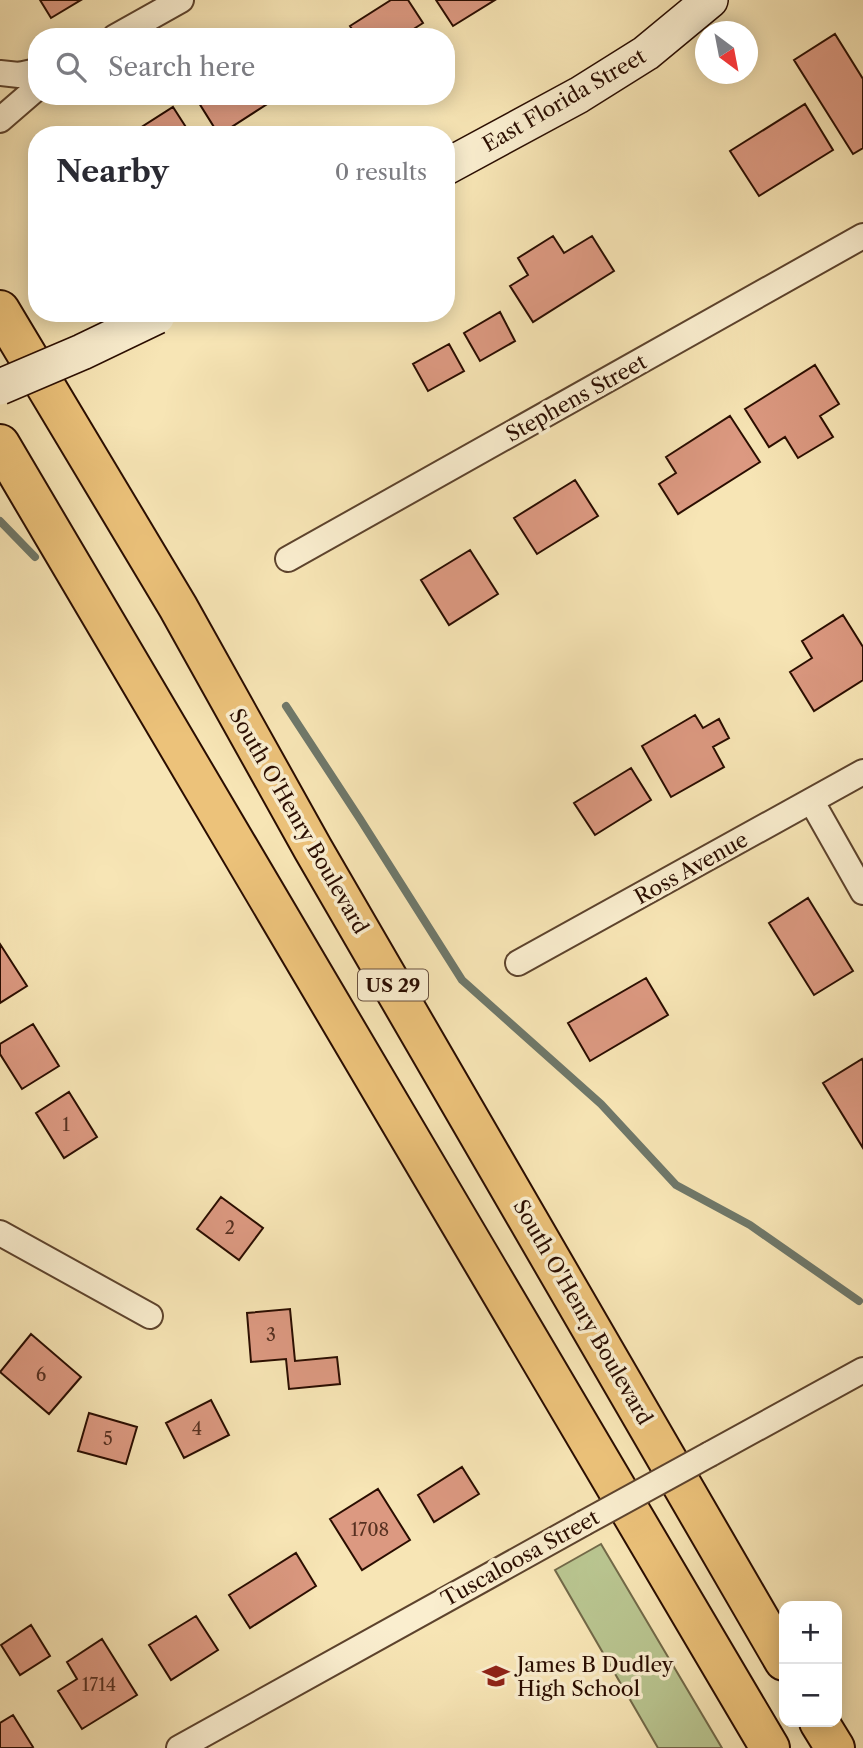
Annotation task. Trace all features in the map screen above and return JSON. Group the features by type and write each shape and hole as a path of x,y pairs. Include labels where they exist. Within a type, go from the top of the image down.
{"highway":[{"name":"South O'Henry Boulevard","path":"0,310 178,607 313,849 779,1652"},
{"name":"US 29","path":"0,444 770,1748"},
{"path":"822,1727 835,1748"}],"main road":[{"name":"East Florida Street","path":"455,162 591,88 646,53 710,0"},
{"path":"0,387 145,322"}],"street":[{"path":"131,28 180,0"},
{"path":"0,73 28,73"},
{"path":"0,120 28,96"},
{"name":"Stephens Street","path":"288,559 863,236"},
{"name":"Ross Avenue","path":"518,963 863,772"},
{"path":"812,802 863,892"},
{"path":"0,1233 150,1316"},
{"name":"Tuscaloosa Street","path":"179,1748 863,1370"}],"green space":[{"path":"601,1544 722,1748 658,1748 555,1570"}],"building":[{"path":"40,0 81,0 51,18"},
{"path":"391,0 408,0 423,23 415,28 350,26"},
{"path":"436,0 495,0 453,26"},
{"path":"835,34 863,79 863,148 853,154 794,60"},
{"path":"805,104 833,150 759,196 730,151"},
{"path":"200,105 266,105 233,126 213,126"},
{"path":"173,107 185,126 143,126"},
{"path":"553,236 564,253 592,236 614,271 533,322 510,286 528,275 518,258"},
{"path":"500,312 515,341 480,361 464,333"},
{"path":"449,344 464,371 428,391 413,364"},
{"path":"815,365 839,404 820,416 833,437 798,458 785,437 769,447 745,409"},
{"path":"730,416 760,462 678,514 659,484 676,473 666,457"},
{"path":"575,480 598,516 537,554 514,518"},
{"path":"470,550 498,594 449,625 421,580"},
{"path":"843,615 863,647 863,680 814,711 790,672 812,658 802,641"},
{"path":"695,715 703,728 719,719 729,738 713,747 724,767 671,797 642,746"},
{"path":"631,768 651,800 595,835 574,803"},
{"path":"808,898 853,971 814,995 769,923"},
{"path":"0,944 27,986 0,1003"},
{"path":"646,978 668,1015 590,1061 568,1023"},
{"path":"33,1024 59,1066 22,1089 0,1054 0,1044"},
{"path":"862,1059 863,1061 863,1148 823,1083"},
{"path":"69,1092 97,1137 64,1158 36,1113"},
{"path":"221,1197 263,1228 239,1260 197,1229"},
{"path":"290,1309 295,1361 337,1357 340,1384 289,1389 286,1359 251,1362 247,1313"},
{"path":"31,1334 81,1377 49,1414 0,1372"},
{"path":"211,1400 229,1435 184,1458 166,1423"},
{"path":"89,1413 137,1427 126,1464 78,1451"},
{"path":"462,1467 479,1494 434,1522 418,1495"},
{"path":"378,1489 410,1540 362,1570 330,1519"},
{"path":"296,1553 316,1586 250,1628 229,1595"},
{"path":"196,1616 218,1650 171,1680 149,1645"},
{"path":"31,1625 50,1656 20,1675 1,1645"},
{"path":"102,1639 137,1695 82,1729 58,1691 77,1679 67,1662"},
{"path":"13,1715 33,1747 0,1748 0,1723"}],"waterway":[{"path":"0,521 35,557"},
{"path":"286,706 462,980 601,1104 676,1185 750,1225 859,1301"}],"place":[{"name":"James B Dudley High School","path":"496,1676"}]}
